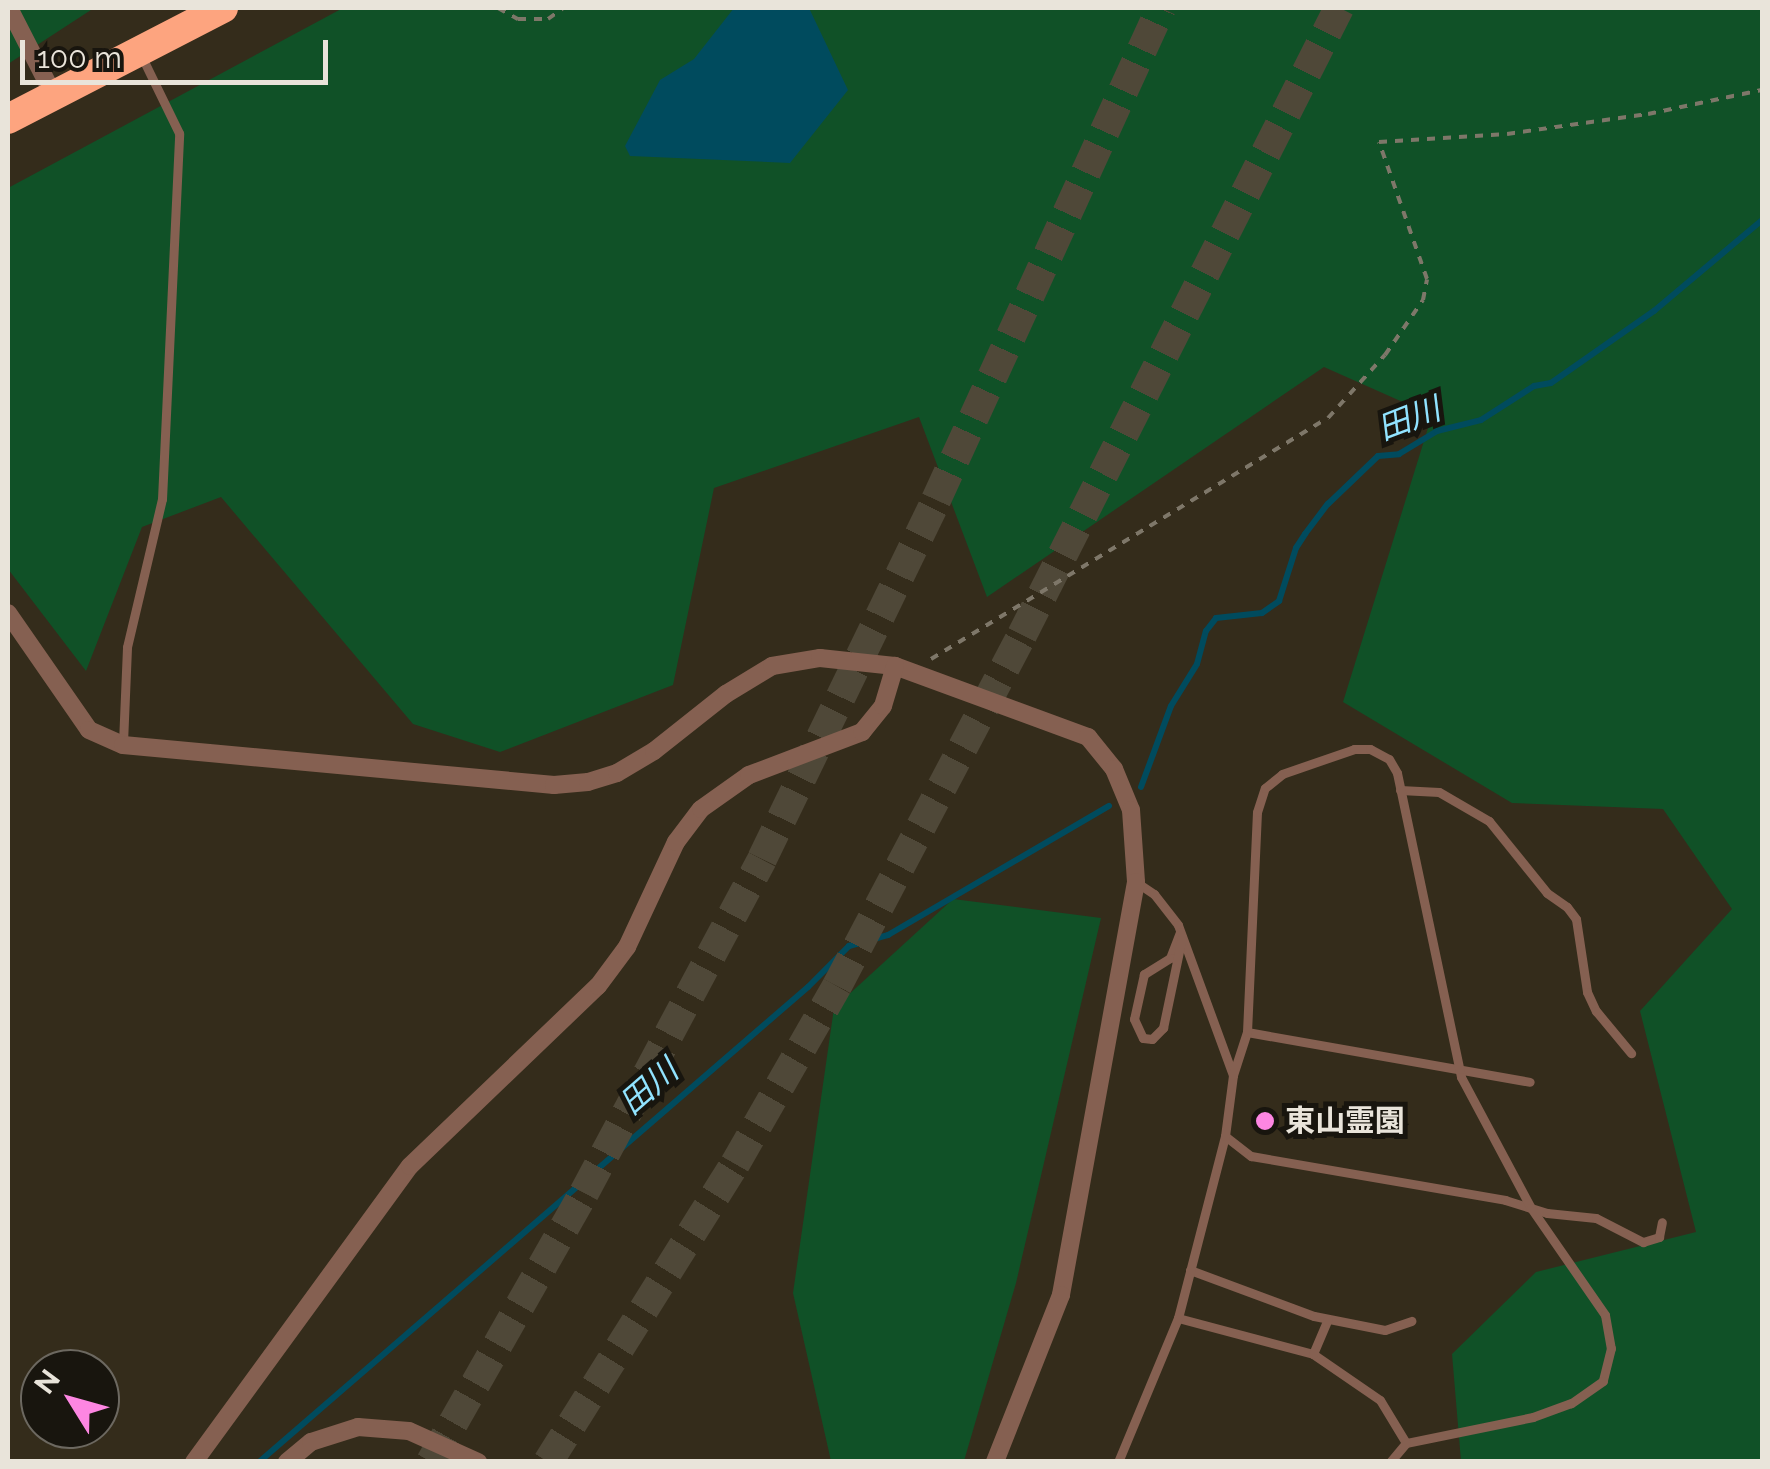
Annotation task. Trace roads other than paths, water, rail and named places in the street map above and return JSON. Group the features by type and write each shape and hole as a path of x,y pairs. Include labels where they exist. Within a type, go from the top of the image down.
{"highway":[{"path":"8,118 224,8"}],"street":[{"path":"9,8 52,94"},
{"path":"8,613 89,730 123,745 571,784 629,766 772,666 820,658 894,666 1088,737 1114,768 1131,810 1136,882 1061,1294 995,1462"},
{"path":"194,1462 410,1166 598,986 627,947 676,842 701,809 749,775 862,732 883,706 894,666"},
{"path":"287,1462 311,1442 358,1428 409,1431 478,1462"}],"lane":[{"path":"123,745 127,648 162,499 179,133 139,50"},
{"path":"1118,1462 1178,1318 1225,1136 1233,1075 1247,1032 1257,812 1265,788 1282,774 1354,749 1370,748 1388,759 1400,790 1460,1070 1530,1208 1606,1315 1612,1348 1604,1382 1571,1403 1532,1416 1406,1443 1390,1462"},
{"path":"1400,790 1439,792 1490,821 1547,893 1567,908 1576,919 1587,992 1596,1011 1630,1053"},
{"path":"1136,882 1154,894 1181,935 1233,1075"},
{"path":"1181,935 1162,1028 1152,1039 1144,1038 1134,1019 1144,974 1170,958 1181,935"},
{"path":"1247,1032 1530,1082"},
{"path":"1225,1136 1251,1156 1596,1218 1643,1242 1658,1237 1662,1222"},
{"path":"1190,1270 1328,1319 1384,1330 1411,1321"},
{"path":"1178,1318 1313,1354 1380,1400 1406,1443"},
{"path":"1313,1354 1328,1319"}],"water":[{"path":"734,8 809,8 848,90 790,163 630,156 625,146 660,80 694,59"}],"waterway":[{"name":"田川","path":"1141,787 1171,706 1197,664 1206,631 1216,618 1262,613 1279,601 1296,548 1305,534 1328,504 1378,456 1399,454 1437,431 1481,420 1534,386 1551,383 1654,311 1762,220"},
{"name":"田川","path":"259,1462 808,987 849,946 888,935 1109,806"}],"tunnel":[{"path":"431,1462 584,1193 762,859 936,500 1161,8"},
{"path":"548,1462 735,1164 837,986 1022,635 1339,8"}],"place":[{"name":"東山霊園","path":"1265,1121"}]}
